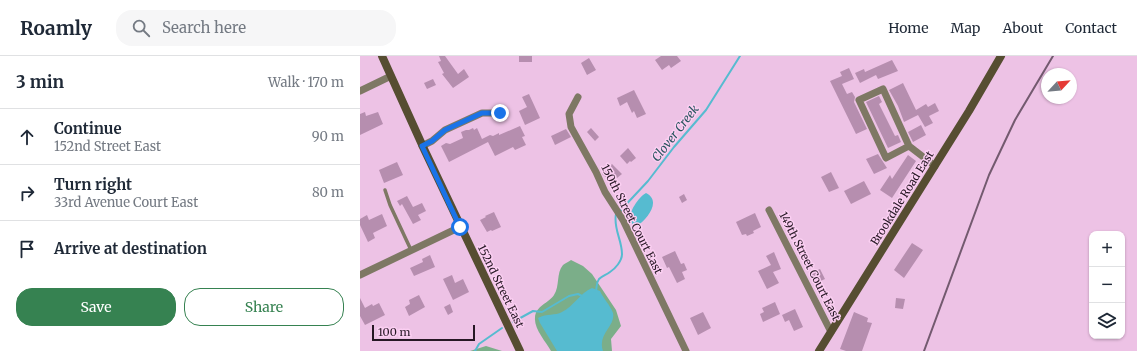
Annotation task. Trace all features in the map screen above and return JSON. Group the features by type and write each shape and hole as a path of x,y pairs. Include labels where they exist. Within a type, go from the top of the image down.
{"main road":[{"name":"152nd Street East","path":"382,56 422,146 520,351"},
{"name":"Brookdale Road East","path":"819,351 935,166 1001,56"}],"street":[{"path":"360,91 391,76"},
{"path":"909,146 886,158 859,100 882,88 909,146 935,166"},
{"name":"150th Street Court East","path":"578,97 570,114 571,127 596,172 605,192 623,220 686,351"},
{"path":"422,146 432,141 445,130 482,113 500,113"},
{"name":"149th Street Court East","path":"770,210 831,332"},
{"path":"360,275 460,227"}],"lane":[{"path":"384,190 411,250"}],"green space":[{"path":"571,260 583,266 592,274 616,310 621,326 611,339 612,351 551,351 536,327 535,318 537,310 552,298 557,288 561,268 564,264"},
{"path":"486,346 502,351 470,351"}],"water":[{"path":"646,193 651,196 653,205 645,219 637,226 632,224 630,215 635,204"},
{"path":"592,288 600,291 613,313 612,322 602,340 603,351 557,351 538,318 562,312"}],"building":[{"path":"439,56 445,56 458,74 464,69 469,77 453,88 442,74 444,73 438,62 441,61"},
{"path":"519,56 532,56 532,62 519,62"},
{"path":"661,56 677,56 681,61 671,68 669,65 662,70 655,60"},
{"path":"589,58 596,70 587,75 581,63"},
{"path":"892,60 898,71 878,79 876,75 860,83 855,73 864,69 865,72"},
{"path":"849,68 854,79 842,84 847,94 852,92 855,97 854,102 867,129 856,134 830,81 842,76 840,72"},
{"path":"433,79 436,85 427,89 424,83"},
{"path":"903,83 916,110 926,104 928,107 935,103 939,111 929,116 933,123 925,127 918,115 904,122 898,106 889,90"},
{"path":"634,90 646,114 637,118 634,111 632,113 627,102 620,106 617,98"},
{"path":"529,94 540,118 525,125 519,111 527,107 522,97"},
{"path":"879,96 882,102 879,104 895,136 898,135 901,142 888,148 866,102"},
{"path":"365,112 366,116 378,112 383,124 360,135 360,114"},
{"path":"921,125 926,135 913,142 908,132"},
{"path":"520,126 525,136 522,137 526,145 515,150 513,147 495,156 488,142 449,162 441,146 463,138 461,132 473,128 474,130 477,128 482,139 490,135 493,136 499,133 499,135"},
{"path":"591,128 599,137 595,141 587,132"},
{"path":"566,129 571,137 555,145 551,136"},
{"path":"628,148 636,158 627,164 620,156"},
{"path":"878,154 887,168 874,174 866,159"},
{"path":"908,155 916,161 892,198 880,190 890,175 892,179"},
{"path":"397,162 403,175 384,183 379,170"},
{"path":"612,164 622,174 617,178 612,174 608,179 602,174"},
{"path":"831,172 839,188 829,192 821,177"},
{"path":"864,181 871,194 851,204 844,191"},
{"path":"684,194 687,200 682,203 679,197"},
{"path":"407,196 413,207 422,203 426,211 418,215 421,220 413,224 402,204 400,206 397,201"},
{"path":"494,212 501,227 487,232 480,220"},
{"path":"755,213 761,227 753,231 754,233 747,236 746,234 742,235 736,222"},
{"path":"382,214 387,226 373,233 375,238 368,242 360,225 360,219 367,215 369,220"},
{"path":"912,243 923,250 904,278 894,270"},
{"path":"675,251 681,264 684,263 687,270 682,272 685,279 677,283 662,257"},
{"path":"774,252 781,269 773,272 779,283 767,289 758,271 771,265 766,256"},
{"path":"430,255 435,267 414,276 410,268 423,262 422,259"},
{"path":"820,269 825,279 816,283 811,273"},
{"path":"452,275 455,283 463,279 469,292 453,300 443,279"},
{"path":"419,295 425,307 409,316 405,307 410,304 409,300"},
{"path":"360,298 365,308 372,304 373,306 379,303 385,315 365,325 360,316"},
{"path":"896,298 905,299 903,309 895,308"},
{"path":"775,302 780,314 763,322 760,314 764,312 762,308"},
{"path":"450,304 453,312 448,315 444,307"},
{"path":"795,309 803,327 794,331 789,320 785,322 782,315"},
{"path":"703,312 711,328 698,335 690,318"},
{"path":"854,312 868,318 867,322 872,323 862,351 846,351 840,349"}],"waterway":[{"name":"Clover Creek","path":"620,211 648,181 674,147 706,110 740,56"},
{"path":"596,291 599,279 614,269 622,257 622,249 615,219 616,214"},
{"path":"513,322 533,311 542,312 569,296 578,294 582,296"},
{"path":"475,351 479,344 502,328"}],"railway":[{"path":"924,351 989,175 1015,120 1053,56"}],"route":[{"path":"460,227 422,146 432,141 445,130 482,113 500,113"}]}
